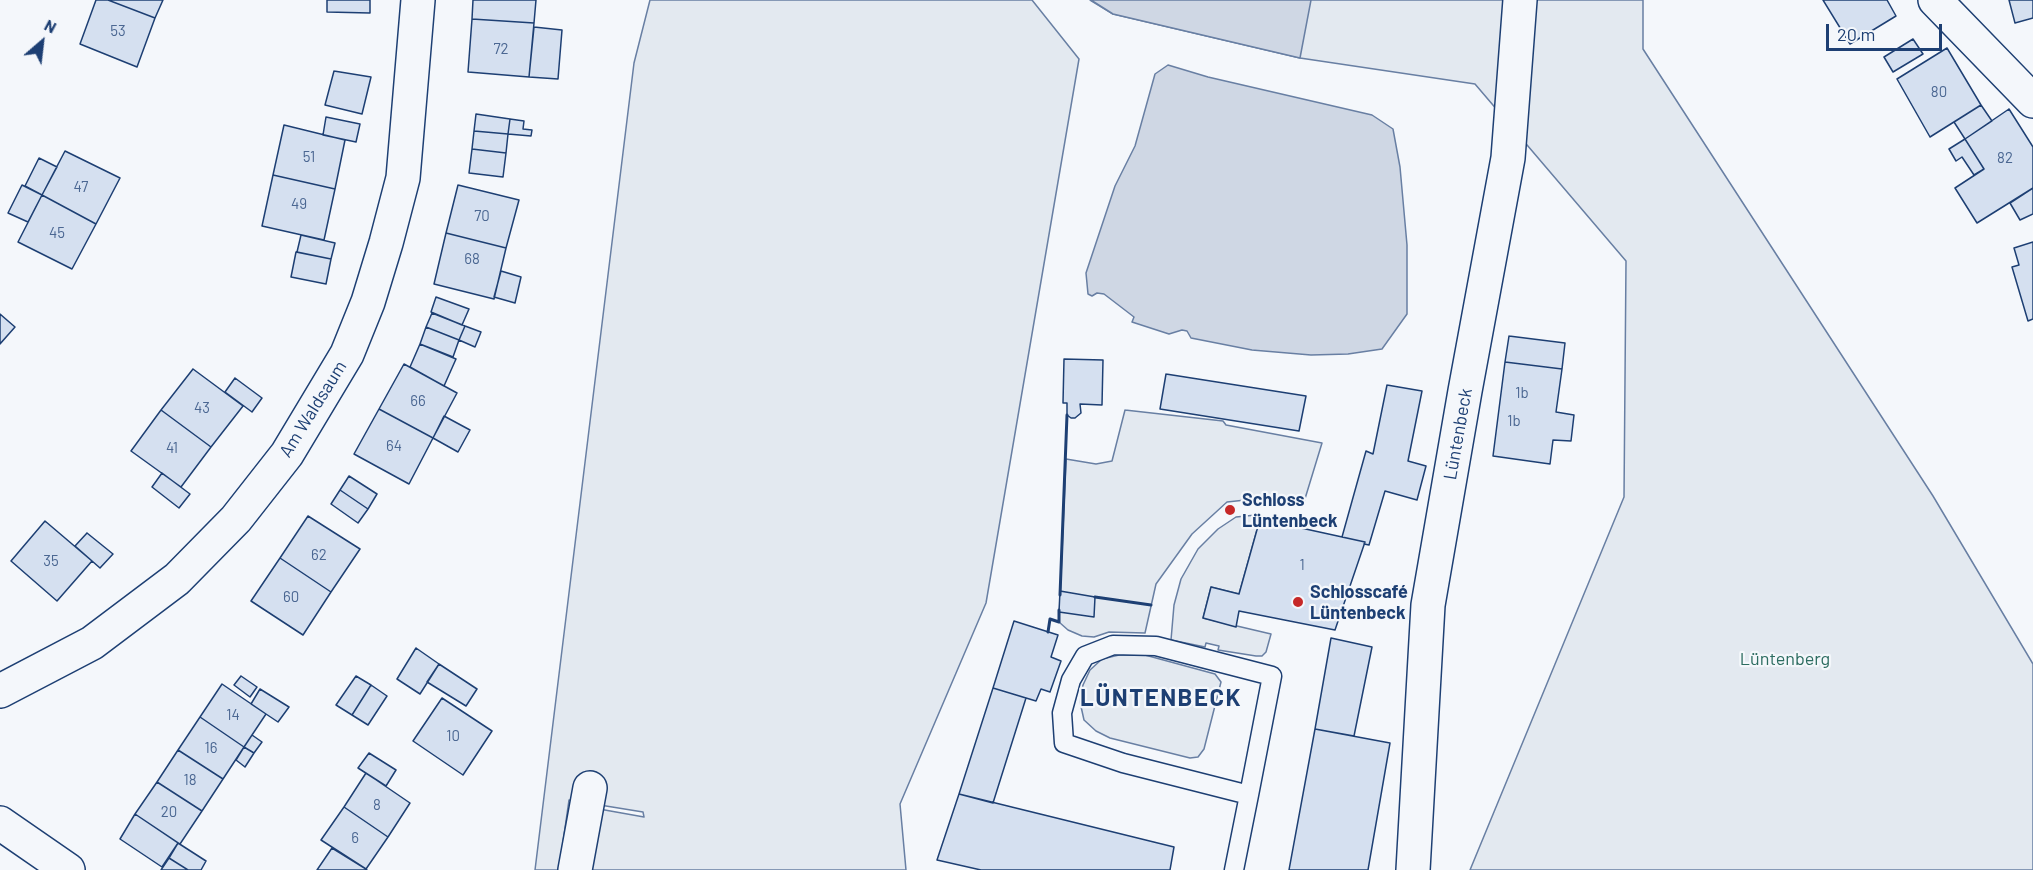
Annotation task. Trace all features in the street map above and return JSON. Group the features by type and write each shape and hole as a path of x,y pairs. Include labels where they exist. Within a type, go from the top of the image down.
{"street":[{"name":"Am Waldsaum","path":"0,691 92,643 177,579 236,519 287,454 347,354 368,302 386,243 403,178 418,0"},
{"name":"Lüntenbeck","path":"1413,870 1428,604 1508,158 1520,0"},
{"path":"1935,0 2033,101"},
{"path":"575,870 590,788"},
{"path":"0,823 68,870"}],"lane":[{"path":"1234,870 1249,795 1272,676 1156,646 1113,645 1085,656 1071,680 1062,713 1064,743 1124,763 1249,795"}],"green space":[{"path":"650,0 1032,0 1079,59 986,603 900,804 906,870 581,870 588,807 644,817 643,812 569,800 559,870 535,870 634,63"},
{"name":"Lüntenberg","path":"1090,0 1643,0 1643,49 1933,496 2033,664 2033,870 1470,870 1624,497 1626,261 1475,84 1300,58 1113,14"},
{"path":"1125,410 1223,421 1226,425 1322,443 1304,502 1281,503 1264,498 1227,502 1192,534 1156,584 1145,633 1109,632 1094,637 1082,636 1068,630 1059,622 1066,459 1096,464 1112,461"},
{"path":"1256,515 1260,519 1239,594 1211,587 1203,618 1271,634 1266,652 1262,656 1256,656 1218,650 1219,646 1206,643 1205,647 1171,640 1174,605 1181,579 1198,549 1218,529 1236,517"},
{"path":"1119,655 1145,655 1215,674 1221,682 1204,749 1198,757 1190,758 1110,738 1096,731 1084,720 1080,702 1083,685 1090,670 1102,659"}],"shaded area":[{"path":"1091,0 1311,0 1300,58 1113,14"},
{"path":"1168,65 1208,77 1372,115 1393,129 1400,167 1407,245 1407,314 1382,349 1348,354 1311,355 1252,350 1191,338 1187,331 1182,330 1169,334 1132,322 1134,317 1104,294 1097,293 1092,296 1088,294 1086,273 1115,186 1135,146 1155,74"}],"building":[{"path":"96,0 108,0 155,18 137,67 80,44"},
{"path":"108,0 163,0 155,18"},
{"path":"327,0 370,0 370,13 327,12"},
{"path":"473,0 536,0 534,23 472,19"},
{"path":"1823,0 1887,0 1896,16 1850,44"},
{"path":"2009,0 2033,0 2033,18 2015,23"},
{"path":"472,19 534,23 529,77 468,72"},
{"path":"534,27 562,30 558,79 529,77"},
{"path":"1913,39 1923,54 1893,72 1884,57"},
{"path":"1947,48 1981,105 1930,137 1897,79"},
{"path":"334,71 371,77 362,114 325,105"},
{"path":"1981,105 1992,121 1965,139 1954,122"},
{"path":"2009,109 2033,147 2033,188 1977,223 1955,188 1984,169 1965,139"},
{"path":"476,114 510,119 508,134 474,131"},
{"path":"326,117 360,124 356,142 323,135"},
{"path":"510,119 524,121 523,129 532,130 531,136 508,134"},
{"path":"284,125 345,140 335,189 273,175"},
{"path":"474,131 508,134 506,153 472,149"},
{"path":"1965,139 1984,169 1974,175 1962,157 1956,161 1949,149"},
{"path":"472,149 506,153 503,177 469,173"},
{"path":"65,151 120,178 96,224 42,195"},
{"path":"39,158 57,167 42,195 25,186"},
{"path":"273,175 335,189 324,240 262,226"},
{"path":"22,185 42,195 28,222 8,213"},
{"path":"458,185 519,200 506,248 446,233"},
{"path":"2033,188 2033,214 2020,220 2010,203"},
{"path":"42,195 96,224 72,269 18,242"},
{"path":"446,233 506,248 494,299 434,284"},
{"path":"301,235 335,243 331,259 297,252"},
{"path":"2033,242 2033,319 2028,321 2012,267 2019,265 2014,248"},
{"path":"296,252 331,259 326,284 291,277"},
{"path":"501,271 521,277 515,303 494,297"},
{"path":"436,297 469,309 462,325 431,312"},
{"path":"432,313 465,326 459,340 426,327"},
{"path":"0,314 15,327 0,344"},
{"path":"465,326 481,332 475,347 459,340"},
{"path":"426,327 459,340 453,357 420,344"},
{"path":"1509,336 1565,343 1562,369 1505,362"},
{"path":"420,344 456,359 444,386 410,367"},
{"path":"1064,359 1103,360 1102,405 1080,404 1081,413 1075,418 1067,415 1067,403 1063,403"},
{"path":"1505,362 1562,369 1556,412 1574,415 1571,441 1553,440 1550,464 1493,456"},
{"path":"404,364 457,393 433,438 379,409"},
{"path":"193,369 243,406 211,447 161,410"},
{"path":"1166,374 1306,396 1299,431 1160,409"},
{"path":"235,378 262,398 252,412 225,392"},
{"path":"1387,385 1422,391 1408,461 1426,466 1417,500 1385,491 1369,545 1342,537 1366,451 1373,454"},
{"path":"379,409 433,438 409,484 354,454"},
{"path":"161,410 211,447 181,487 131,451"},
{"path":"444,416 470,430 458,452 433,438"},
{"path":"162,473 190,494 179,508 152,487"},
{"path":"349,476 377,494 368,509 340,490"},
{"path":"340,490 368,509 358,523 331,504"},
{"path":"308,516 360,549 331,592 280,558"},
{"path":"1260,519 1365,542 1335,630 1239,611 1236,627 1203,618 1211,587 1239,594"},
{"path":"45,521 92,561 57,601 11,561"},
{"path":"87,533 113,554 100,568 75,546"},
{"path":"280,558 331,592 303,635 251,601"},
{"path":"1060,591 1095,597 1094,617 1059,612"},
{"path":"1014,621 1058,635 1051,657 1061,661 1050,692 1041,689 1036,701 993,688"},
{"path":"1331,638 1372,647 1354,736 1315,729"},
{"path":"416,648 439,664 420,694 397,679"},
{"path":"439,664 477,689 466,706 427,682"},
{"path":"241,676 257,687 250,697 234,685"},
{"path":"356,676 371,685 352,715 336,705"},
{"path":"222,684 266,714 244,747 200,717"},
{"path":"371,685 387,696 368,725 352,715"},
{"path":"993,688 1026,698 993,803 959,794"},
{"path":"260,689 289,707 278,722 251,704"},
{"path":"442,698 492,731 463,775 413,741"},
{"path":"200,717 244,747 223,779 178,750"},
{"path":"1315,729 1390,743 1368,870 1289,870"},
{"path":"252,735 262,742 254,753 244,747"},
{"path":"244,747 254,753 245,767 236,760"},
{"path":"178,750 223,779 202,811 157,782"},
{"path":"369,753 396,770 386,786 358,768"},
{"path":"366,773 410,803 388,837 344,807"},
{"path":"157,782 202,811 180,844 135,814"},
{"path":"959,794 1174,847 1170,870 981,870 937,860"},
{"path":"344,807 388,837 366,869 321,840"},
{"path":"135,814 178,843 162,867 120,839"},
{"path":"178,843 206,861 201,870 188,870 169,858"},
{"path":"332,848 366,869 367,870 317,870"},
{"path":"169,858 188,870 161,870"}],"wall":[{"path":"1060,595 1067,415"},
{"path":"1095,597 1151,605"},
{"path":"1048,632 1050,619 1059,622 1059,610"}],"place":[{"name":"Schloss Lüntenbeck","path":"1230,510"},
{"name":"Schlosscafé Lüntenbeck","path":"1298,602"}],"district":[{"name":"LÜNTENBECK","path":"1161,698"}]}
